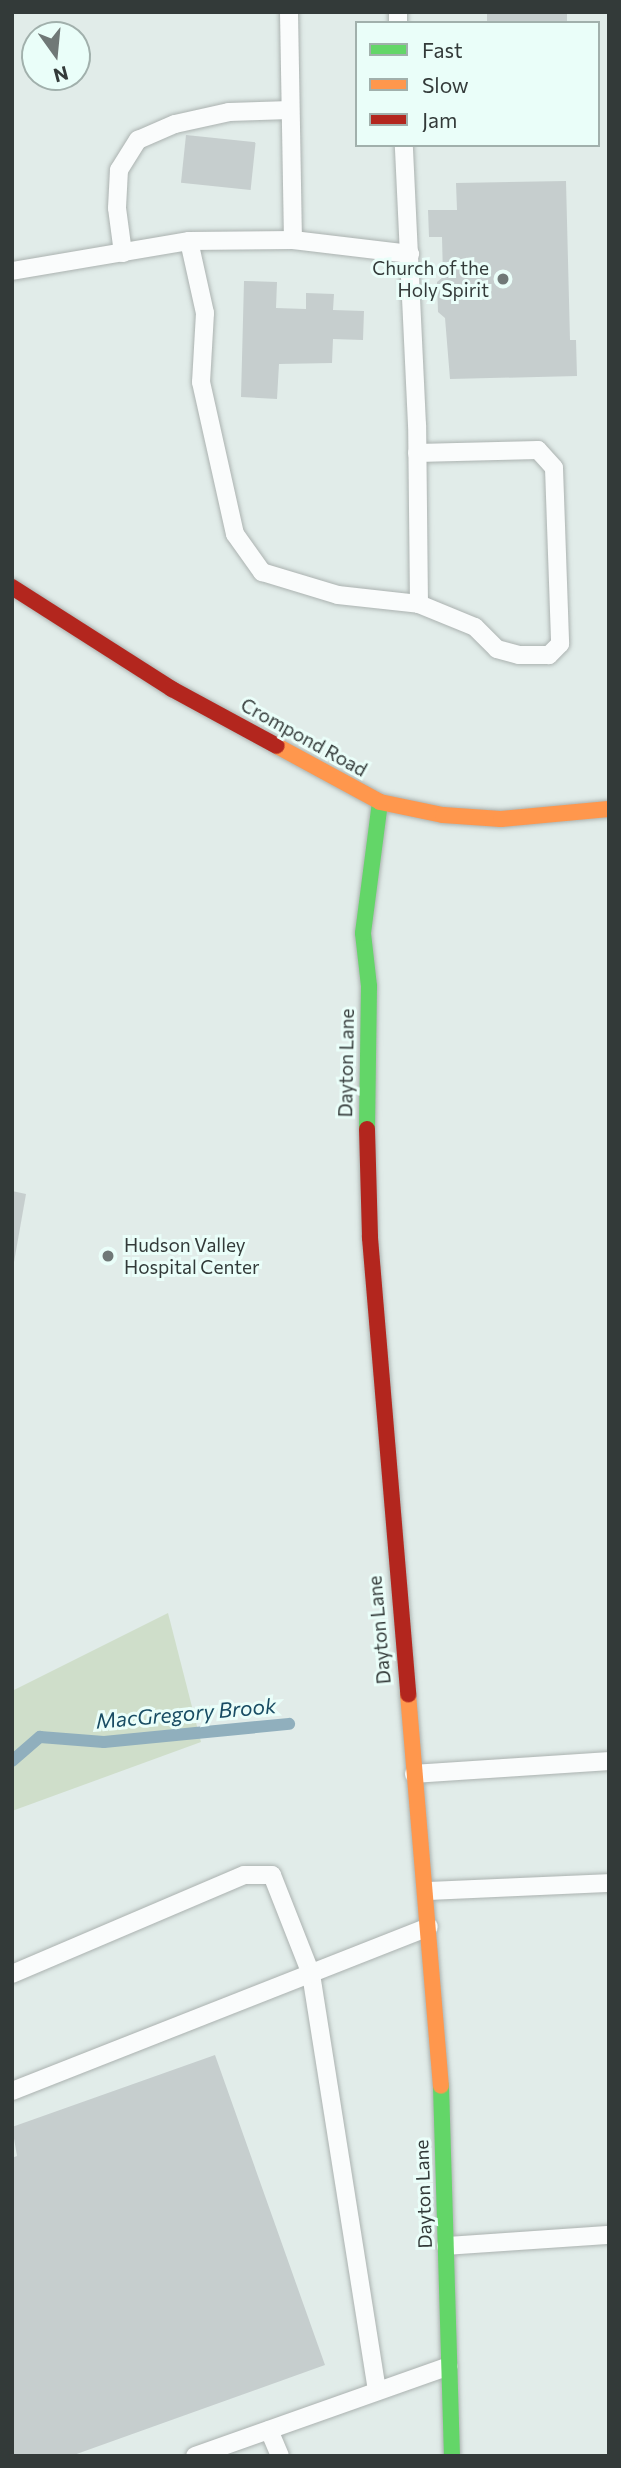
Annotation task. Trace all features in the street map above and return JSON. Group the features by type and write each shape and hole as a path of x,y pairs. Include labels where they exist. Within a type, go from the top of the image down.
{"street":[{"name":"Crompond Road","path":"12,587 172,689 380,802 443,815 501,819 609,809"},
{"name":"Dayton Lane","path":"380,802 364,922 369,986 365,1081 370,1238 442,2099 452,2456"}],"lane":[{"path":"289,12 293,240"},
{"path":"123,253 117,208 120,170 138,140 175,124 229,112 290,110"},
{"path":"404,147 417,453 419,604"},
{"path":"12,271 189,242 293,240 410,254"},
{"path":"189,242 205,313 201,382 235,534 262,572 338,595 419,604 475,627 497,649 519,655 549,655 560,645 554,468 538,450 417,453"},
{"path":"414,1774 609,1761"},
{"path":"12,1974 244,1875 272,1875 311,1974 377,2391"},
{"path":"426,1891 609,1883"},
{"path":"12,2091 429,1927"},
{"path":"446,2246 609,2235"},
{"path":"195,2456 449,2366"},
{"path":"270,2430 280,2456"}],"green space":[{"path":"168,1613 201,1742 12,1811 12,1691"}],"building":[{"path":"487,12 567,12 567,21 487,21"},
{"path":"186,135 256,142 251,190 181,183"},
{"name":"Church of the Holy Spirit","path":"566,181 570,340 576,340 577,376 450,379 445,318 438,312 437,282 443,277 442,237 429,237 428,210 457,210 456,183"},
{"path":"244,281 277,282 276,308 306,309 306,293 334,294 333,310 364,311 363,340 333,339 332,363 279,364 277,399 241,397"},
{"path":"12,1191 26,1194 14,1262 12,1262"},
{"path":"215,2055 325,2365 71,2456 12,2456 12,2158 17,2156 12,2127"}],"waterway":[{"name":"MacGregory Brook","path":"12,1761 40,1737 104,1742 289,1724"}],"traffic: fast":[{"path":"367,1129 369,986 363,933 380,802"},
{"path":"441,2086 452,2456"}],"traffic: slow":[{"path":"277,746 380,802 443,815 501,819 609,809"},
{"path":"408,1694 441,2086"}],"traffic: jam":[{"path":"12,587 172,689 277,746"},
{"path":"367,1129 370,1238 408,1694"}],"place":[{"name":"Church of the Holy Spirit","path":"503,279"},
{"name":"Hudson Valley Hospital Center","path":"108,1256"}]}
